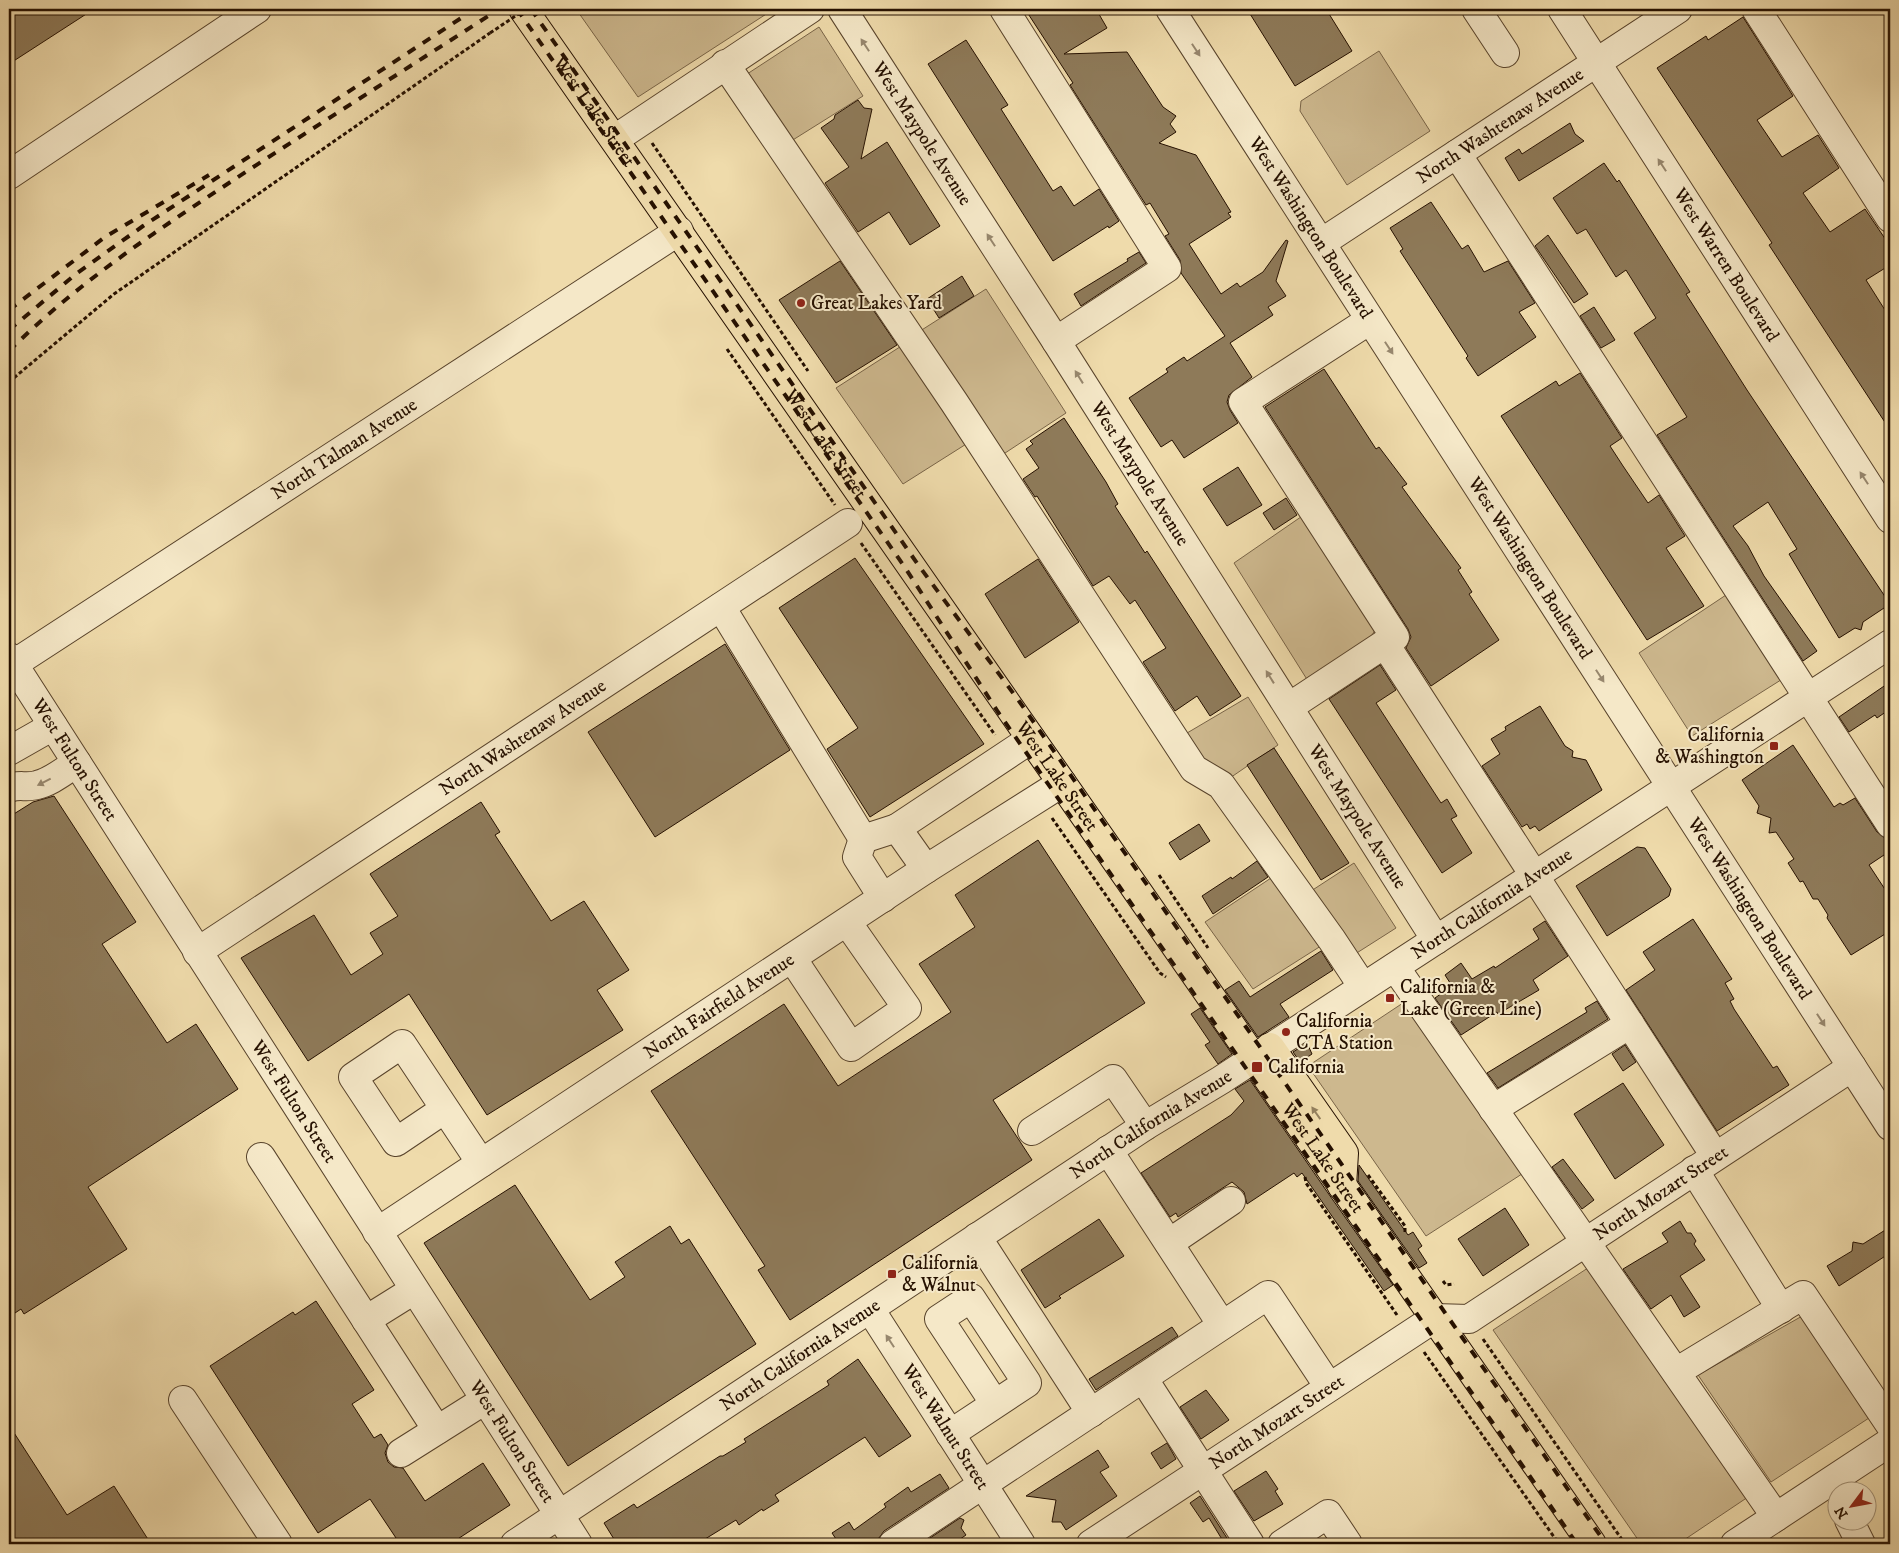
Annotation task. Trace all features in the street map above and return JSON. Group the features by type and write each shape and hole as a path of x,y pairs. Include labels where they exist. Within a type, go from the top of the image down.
{"main road":[{"name":"West Lake Street","path":"525,9 1215,1004 1238,1036 1262,1052 1342,1186 1592,1544"},
{"path":"1215,1004 1210,1021 1262,1052"},
{"path":"1238,1036 1262,1052"}],"street":[{"path":"9,175 257,9"},
{"path":"616,140 725,64 810,9"},
{"name":"West Maypole Avenue","path":"842,9 1056,341 1436,940"},
{"path":"1004,9 1167,268 1056,341"},
{"name":"West Washington Boulevard","path":"1170,9 1890,1126"},
{"path":"1476,9 1504,53"},
{"name":"West Warren Boulevard","path":"1562,9 1890,519"},
{"name":"North Washtenaw Avenue","path":"1321,243 1678,9"},
{"path":"1756,9 1890,218"},
{"path":"725,64 954,402 1194,769 1221,785 1332,940 1363,987"},
{"path":"1457,154 1890,824"},
{"name":"North Talman Avenue","path":"10,663 679,231"},
{"path":"1289,707 1395,637 1243,402 1370,320"},
{"name":"North Washtenaw Avenue","path":"198,952 870,507"},
{"path":"720,607 863,838 857,857 883,898"},
{"path":"1385,644 1630,1024 1781,1309"},
{"name":"North California Avenue","path":"515,1544 1108,1150 1672,788 1890,644"},
{"name":"West Fulton Street","path":"10,663 53,726 578,1544"},
{"path":"9,751 53,726"},
{"path":"863,838 896,828 1031,739"},
{"path":"9,788 15,785 36,786 76,763"},
{"name":"North Fairfield Avenue","path":"377,1232 883,898 1062,783"},
{"path":"896,828 926,870"},
{"path":"792,958 851,1047 907,1008 847,922"},
{"path":"1395,967 1776,1517"},
{"path":"1493,1109 1630,1024"},
{"name":"North Mozart Street","path":"1469,1319 1852,1067"},
{"path":"1032,1131 1113,1079 1145,1126"},
{"path":"445,1109 481,1163"},
{"path":"1108,1150 1222,1325"},
{"path":"261,1157 437,1430"},
{"path":"1169,1243 1231,1201"},
{"path":"977,1238 1091,1413"},
{"path":"366,1320 414,1290"},
{"path":"893,1544 1268,1295 1329,1387"},
{"path":"1676,1372 1803,1295 1890,1425"},
{"name":"West Walnut Street","path":"870,1309 1021,1544"},
{"path":"1435,1318 1469,1319 1456,1349"},
{"name":"North Mozart Street","path":"1091,1544 1435,1318"},
{"path":"1143,1378 1250,1544"},
{"path":"183,1400 278,1544"},
{"path":"401,1453 485,1400"},
{"path":"950,1434 995,1404"},
{"path":"1843,1480 1890,1442"},
{"path":"1735,1544 1776,1517 1826,1492"},
{"path":"1282,1544 1328,1514 1348,1544"},
{"path":"1854,1530 1861,1544"}],"path":[{"path":"9,382 114,294 525,9"},
{"path":"1444,1281 1446,1285 1454,1284"}],"shaded area":[{"path":"576,9 774,9 638,97"},
{"path":"819,27 863,96 788,143 741,78"},
{"path":"1379,51 1430,131 1347,185 1300,111 1301,101"},
{"path":"986,289 1066,413 999,457 917,333"},
{"path":"906,343 971,441 903,484 836,388"},
{"path":"1311,510 1381,621 1370,638 1308,681 1234,563"},
{"path":"1729,593 1784,678 1692,736 1639,653"},
{"path":"1248,697 1278,745 1227,780 1200,765 1182,736"},
{"path":"1354,863 1396,928 1352,956 1308,893"},
{"path":"1274,876 1324,944 1253,989 1205,922"},
{"path":"1409,999 1525,1172 1426,1236 1308,1066"},
{"path":"1594,1264 1748,1497 1678,1544 1641,1544 1493,1330"},
{"path":"1804,1315 1869,1418 1771,1482 1698,1375"}],"building":[{"path":"9,9 94,9 9,64"},
{"path":"1025,9 1096,9 1107,28 1064,54 1127,52 1163,107 1176,116 1170,124 1176,132 1159,143 1196,155 1231,212 1228,213 1231,217 1189,244 1221,294 1237,283 1240,287 1263,272 1286,240 1288,241 1276,281 1286,296 1268,307 1273,315 1230,343 1252,377 1229,395 1227,402 1238,423 1184,458 1172,440 1161,447 1129,398 1168,372 1166,369 1184,357 1187,361 1225,336 1181,273 1180,260 1165,236 1169,234 1150,203 1146,205 1070,85 1073,83"},
{"path":"1247,9 1326,9 1352,51 1295,86"},
{"path":"1743,17 1793,96 1757,120 1782,157 1818,135 1839,168 1803,193 1830,232 1865,209 1890,246 1890,265 1866,280 1890,318 1890,430 1769,245 1772,243 1657,68 1706,36 1708,40"},
{"path":"966,40 1008,105 1001,109 1053,191 1061,186 1074,206 1099,189 1119,221 1053,261 928,64"},
{"path":"858,100 864,108 872,109 861,159 887,142 940,226 910,245 889,212 858,232 825,183 849,167 821,128 834,119 835,115"},
{"path":"1570,123 1575,134 1584,141 1519,181 1505,158 1519,149 1522,154"},
{"path":"1604,163 1617,182 1619,180 1690,292 1686,294 1747,390 1890,604 1863,622 1861,630 1855,628 1839,638 1789,554 1797,549 1768,502 1733,526 1748,546 1764,576 1817,651 1803,661 1657,435 1687,417 1634,333 1656,318 1626,270 1616,277 1586,229 1577,234 1553,198"},
{"path":"1431,202 1462,249 1468,245 1484,272 1508,261 1535,303 1519,312 1536,337 1478,376 1466,358 1468,356 1400,251 1403,249 1390,228"},
{"path":"1548,235 1588,294 1574,303 1535,246"},
{"path":"1139,252 1146,263 1081,306 1074,294 1128,261 1127,259"},
{"path":"840,261 897,345 836,383 779,300"},
{"path":"962,276 974,296 939,318 927,299"},
{"path":"1594,307 1615,340 1601,348 1580,316"},
{"path":"1324,369 1376,449 1379,447 1407,484 1402,487 1461,568 1458,570 1472,592 1469,594 1499,640 1431,686 1406,648 1411,637 1408,629 1265,407"},
{"path":"1580,373 1622,438 1610,446 1648,503 1659,495 1685,536 1666,548 1704,606 1647,640 1501,416 1556,381 1559,386"},
{"path":"1064,418 1106,482 1118,504 1115,506 1145,553 1147,551 1241,696 1210,716 1197,696 1175,711 1143,662 1166,648 1135,600 1130,604 1109,576 1093,586 1037,496 1035,497 1023,479 1039,468 1026,449 1033,444 1030,441"},
{"path":"1238,467 1262,505 1227,526 1203,489"},
{"path":"1286,498 1297,515 1274,530 1263,513"},
{"path":"855,558 984,744 870,817 827,749 858,728 779,608"},
{"path":"1038,559 1079,622 1025,658 985,594"},
{"path":"725,644 790,750 655,837 588,732"},
{"path":"1380,665 1396,690 1376,703 1441,803 1447,799 1457,816 1451,819 1472,853 1442,873 1329,699"},
{"path":"1890,682 1890,709 1877,718 1875,715 1849,732 1839,717"},
{"path":"1540,706 1565,746 1573,751 1572,757 1586,760 1602,790 1539,831 1535,826 1530,829 1527,824 1522,827 1482,766 1500,754 1491,739 1506,730 1505,727"},
{"path":"1793,745 1834,807 1840,803 1843,805 1855,798 1877,832 1890,840 1890,851 1869,865 1890,897 1890,931 1851,955 1827,918 1828,915 1818,899 1813,899 1803,881 1800,882 1788,863 1794,859 1776,832 1769,833 1771,818 1757,813 1759,806 1742,780"},
{"path":"1274,748 1349,863 1321,880 1247,765"},
{"path":"54,796 136,922 102,944 167,1043 196,1024 238,1089 88,1187 127,1249 24,1314 21,1309 9,1317 9,817 33,802"},
{"path":"481,802 500,832 495,835 551,921 584,901 629,970 597,990 623,1030 487,1115 409,994 308,1061 241,958 314,915 351,975 383,954 370,933 398,916 370,874"},
{"path":"1199,824 1210,841 1180,860 1169,843"},
{"path":"1038,840 1145,1003 993,1100 1032,1160 790,1320 758,1270 765,1266 651,1091 784,1004 838,1086 951,1012 919,964 975,927 955,895"},
{"path":"1637,847 1645,848 1671,889 1669,896 1607,936 1576,886"},
{"path":"1257,861 1268,877 1213,914 1202,896 1231,877 1232,879"},
{"path":"1693,919 1732,979 1725,983 1734,999 1730,1001 1734,1009 1773,1068 1777,1066 1789,1085 1717,1131 1626,990 1655,970 1643,952"},
{"path":"1545,921 1568,956 1533,980 1539,990 1498,1014 1497,1012 1461,1035 1435,998 1452,986 1445,975 1461,963 1472,979 1494,966 1495,968 1539,939 1533,929"},
{"path":"1321,951 1333,970 1280,1004 1289,1017 1258,1037 1225,990 1239,981 1250,997"},
{"path":"1597,1001 1608,1019 1498,1088 1487,1073 1587,1012 1585,1008"},
{"path":"1200,1008 1232,1054 1218,1064 1205,1045 1210,1042 1191,1014"},
{"path":"1307,1043 1312,1054 1300,1062 1293,1052"},
{"path":"1625,1045 1636,1062 1623,1071 1612,1054"},
{"path":"1250,1080 1393,1285 1384,1291 1302,1173 1297,1177 1294,1173 1247,1204 1244,1192 1232,1182 1178,1217 1176,1213 1170,1217 1141,1173 1231,1115 1244,1101 1235,1089"},
{"path":"1623,1083 1664,1145 1615,1179 1574,1114"},
{"path":"1563,1159 1594,1200 1582,1209 1552,1167"},
{"path":"1359,1165 1408,1235 1413,1232 1422,1246 1418,1249 1427,1263 1419,1268 1358,1181"},
{"path":"515,1185 590,1300 625,1277 615,1262 670,1226 681,1244 689,1239 756,1344 568,1466 424,1243"},
{"path":"1505,1208 1529,1245 1483,1276 1458,1239"},
{"path":"1099,1219 1124,1256 1059,1296 1061,1298 1045,1308 1021,1270"},
{"path":"1680,1221 1687,1233 1691,1233 1696,1241 1694,1244 1705,1260 1680,1276 1700,1307 1684,1317 1671,1295 1651,1309 1623,1269 1668,1242 1662,1233"},
{"path":"1890,1227 1890,1253 1839,1286 1827,1266 1852,1251 1853,1242 1863,1244"},
{"path":"316,1301 374,1390 352,1404 374,1438 381,1434 388,1445 385,1453 388,1462 394,1467 403,1468 425,1501 483,1463 510,1505 450,1544 400,1544 370,1499 318,1533 210,1366 293,1312 295,1315"},
{"path":"1172,1327 1178,1336 1096,1390 1089,1379"},
{"path":"858,1359 911,1436 879,1457 865,1437 775,1495 779,1501 763,1511 762,1509 739,1525 736,1520 697,1544 617,1544 604,1523 634,1504 637,1508 746,1442 744,1439 829,1385 827,1381"},
{"path":"1206,1390 1229,1420 1201,1439 1180,1407"},
{"path":"9,1425 67,1515 114,1486 151,1544 16,1544 9,1533"},
{"path":"1167,1443 1176,1459 1161,1469 1151,1453"},
{"path":"1098,1450 1109,1467 1100,1472 1117,1496 1066,1530 1061,1522 1052,1522 1056,1500 1026,1496"},
{"path":"1266,1471 1278,1489 1275,1491 1283,1504 1254,1521 1234,1491"},
{"path":"940,1474 949,1488 884,1531 879,1538 870,1544 836,1544 838,1542 832,1533 849,1522 854,1530 886,1507 884,1504 908,1487 911,1492"},
{"path":"1200,1496 1227,1538 1223,1541 1209,1518 1203,1522 1190,1503"},
{"path":"960,1518 964,1520 961,1528 966,1535 953,1544 921,1544"}],"railway":[{"path":"9,330 76,274 143,226 475,9"},
{"path":"9,351 61,303 146,239 499,9"},
{"path":"517,9 906,569 998,712 1577,1544"},
{"path":"531,9 919,566 1019,701 1606,1544"},
{"path":"9,310 105,237 209,175"}],"place":[{"name":"Great Lakes Yard","path":"801,303"},
{"name":"California & Washington","path":"1774,746"},
{"name":"California & Lake (Green Line)","path":"1390,998"},
{"name":"California CTA Station","path":"1286,1032"},
{"name":"California","path":"1257,1067"},
{"name":"California & Walnut","path":"892,1274"}]}
